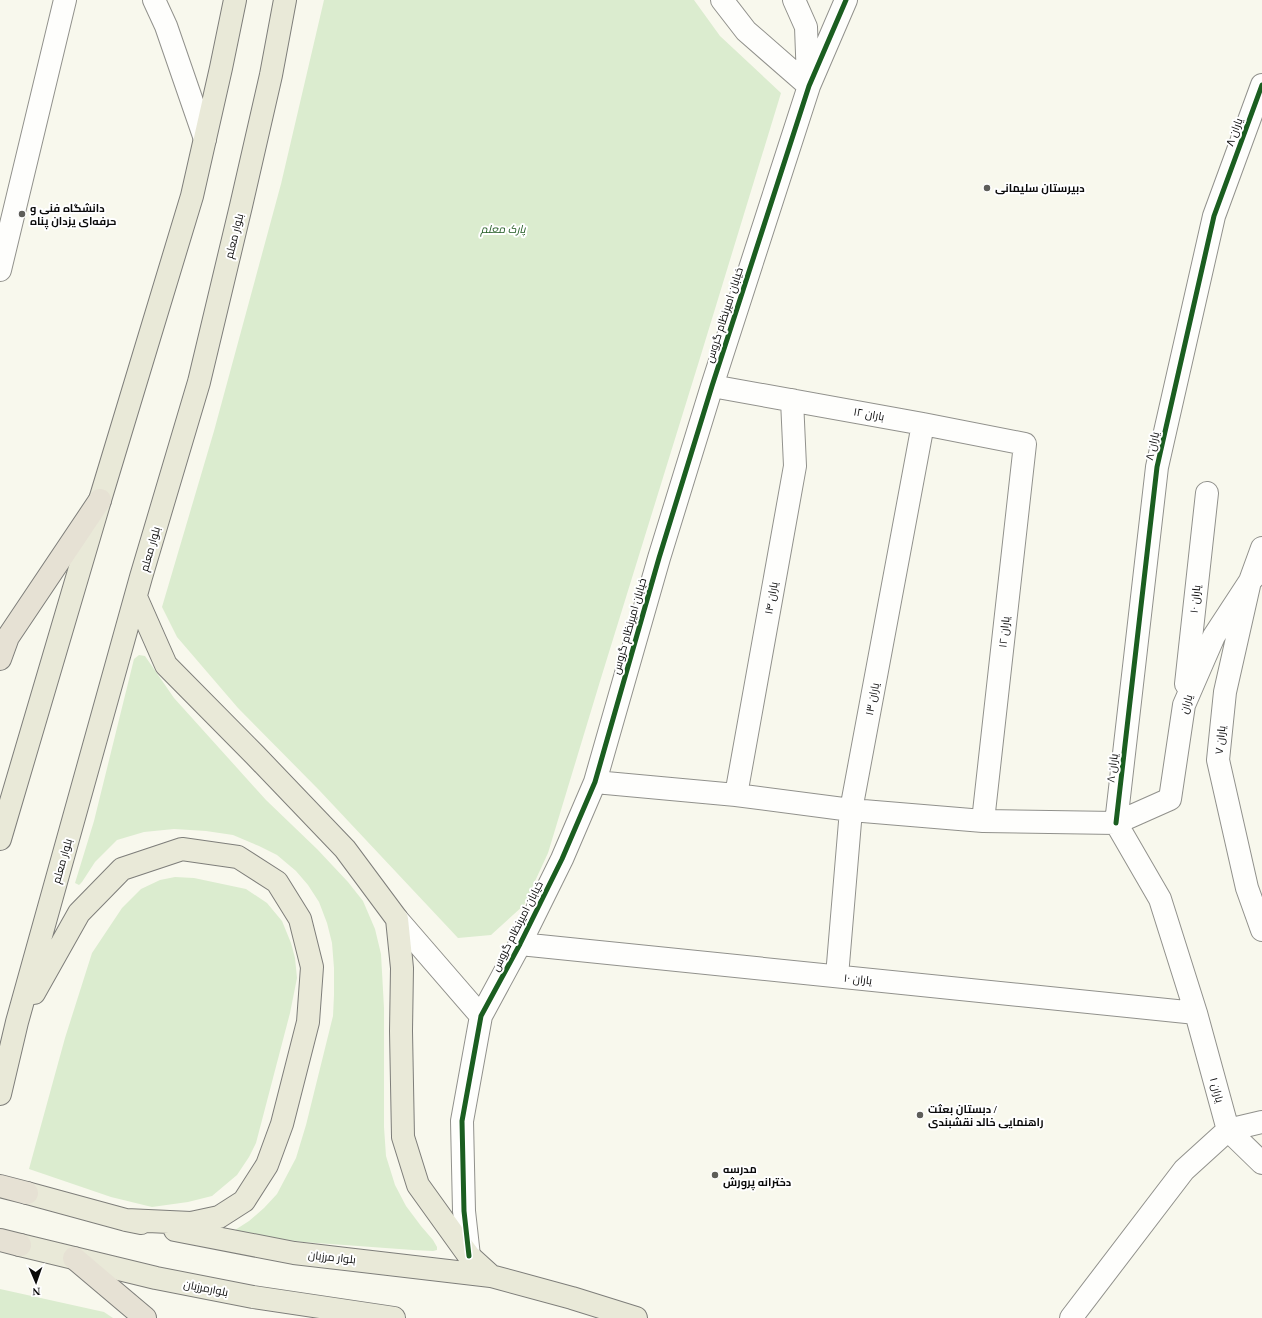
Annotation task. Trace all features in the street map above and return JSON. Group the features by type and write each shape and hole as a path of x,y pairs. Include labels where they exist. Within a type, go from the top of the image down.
{"highway":[{"path":"0,659 8,637 100,500"},
{"path":"0,1186 27,1193"},
{"path":"74,1258 146,1318"}],"main road":[{"path":"0,839 192,196 235,0"},
{"name":"بلوار معلم","path":"0,1094 17,1022 200,375 241,206 285,0"},
{"path":"136,597 166,665 255,755 344,849 397,919 402,968 401,1031 403,1137 418,1184 468,1256 491,1276"},
{"path":"17,1022 79,913 122,869 182,849 238,857 278,882 300,919 312,967 308,1022 282,1124 267,1165 244,1201 219,1217 191,1223 126,1220"},
{"name":"بلوار مرزبان","path":"27,1193 126,1220 294,1253 491,1276 572,1298 636,1318"},
{"name":"بلوارمرزبان","path":"10,1242 156,1278 253,1297 394,1318"}],"street":[{"path":"0,270 65,0"},
{"path":"154,0 166,26 205,139"},
{"path":"722,0 746,31 809,86"},
{"path":"794,0 806,27 809,86"},
{"name":"خیابان امیرنظام گروس","path":"468,1256 464,1211 462,1121 481,1016 520,944 562,859 595,782 659,558 712,386 809,86 846,0"},
{"name":"یاران ۸","path":"1116,823 1157,467 1214,216 1262,85"},
{"name":"باران ۱۲","path":"712,386 1025,444"},
{"name":"یاران ۱۴","path":"736,795 795,466 792,400"},
{"name":"یاران ۱۳","path":"837,976 851,810 923,424"},
{"name":"یاران ۱۲","path":"983,821 1025,444"},
{"name":"یاران ۱۰","path":"1184,705 1207,493"},
{"name":"یاران ۷","path":"1262,548 1225,692 1218,760 1247,888 1262,930"},
{"name":"یاران","path":"1116,823 1170,799 1184,705 1214,636 1256,575"},
{"path":"595,782 736,795 851,810 983,821 1116,823"},
{"name":"یاران ۱","path":"1116,823 1160,899 1196,1013 1228,1130"},
{"path":"397,919 481,1016"},
{"name":"یاران ۱۰","path":"520,944 1196,1013"},
{"path":"1071,1318 1184,1170 1228,1130 1262,1122"},
{"path":"1228,1130 1262,1163"}],"green space":[{"name":"پارک معلم","path":"324,0 694,0 720,36 781,93 548,853 524,905 491,935 458,938 319,790 238,708 177,637 162,607 214,431 281,184"},
{"path":"139,655 145,656 174,698 266,800 317,849 348,882 363,901 375,929 381,954 384,1008 384,1127 386,1156 395,1185 406,1206 433,1240 437,1250 413,1250 303,1242 235,1233 235,1230 249,1221 277,1194 296,1158 306,1125 333,1016 334,968 332,943 327,923 319,902 308,885 296,871 277,855 233,835 206,831 174,829 144,832 117,840 95,862 82,882 79,885 75,883 94,821 134,659"},
{"path":"175,877 194,878 246,889 267,903 282,921 291,943 295,958 297,978 290,1013 256,1143 249,1157 237,1175 212,1196 188,1202 152,1207 111,1197 29,1169 65,1038 92,953 122,908 141,889 160,880"},
{"path":"0,1289 104,1312 113,1318 0,1318"}],"cycle path":[{"path":"469,1256 464,1211 462,1121 481,1016 520,944 562,859 595,782 659,558 712,386 809,86 846,0"},
{"path":"1116,823 1157,467 1214,216 1262,85"}],"place":[{"name":"دبیرستان سلیمانی","path":"987,188"},
{"name":"دانشگاه فنی و حرفه‌ای یزدان پناه","path":"22,214"},
{"name":"دبستان بعثت / راهنمایی خالد نقشبندی","path":"920,1115"},
{"name":"مدرسه دخترانه پرورش","path":"715,1175"}]}
